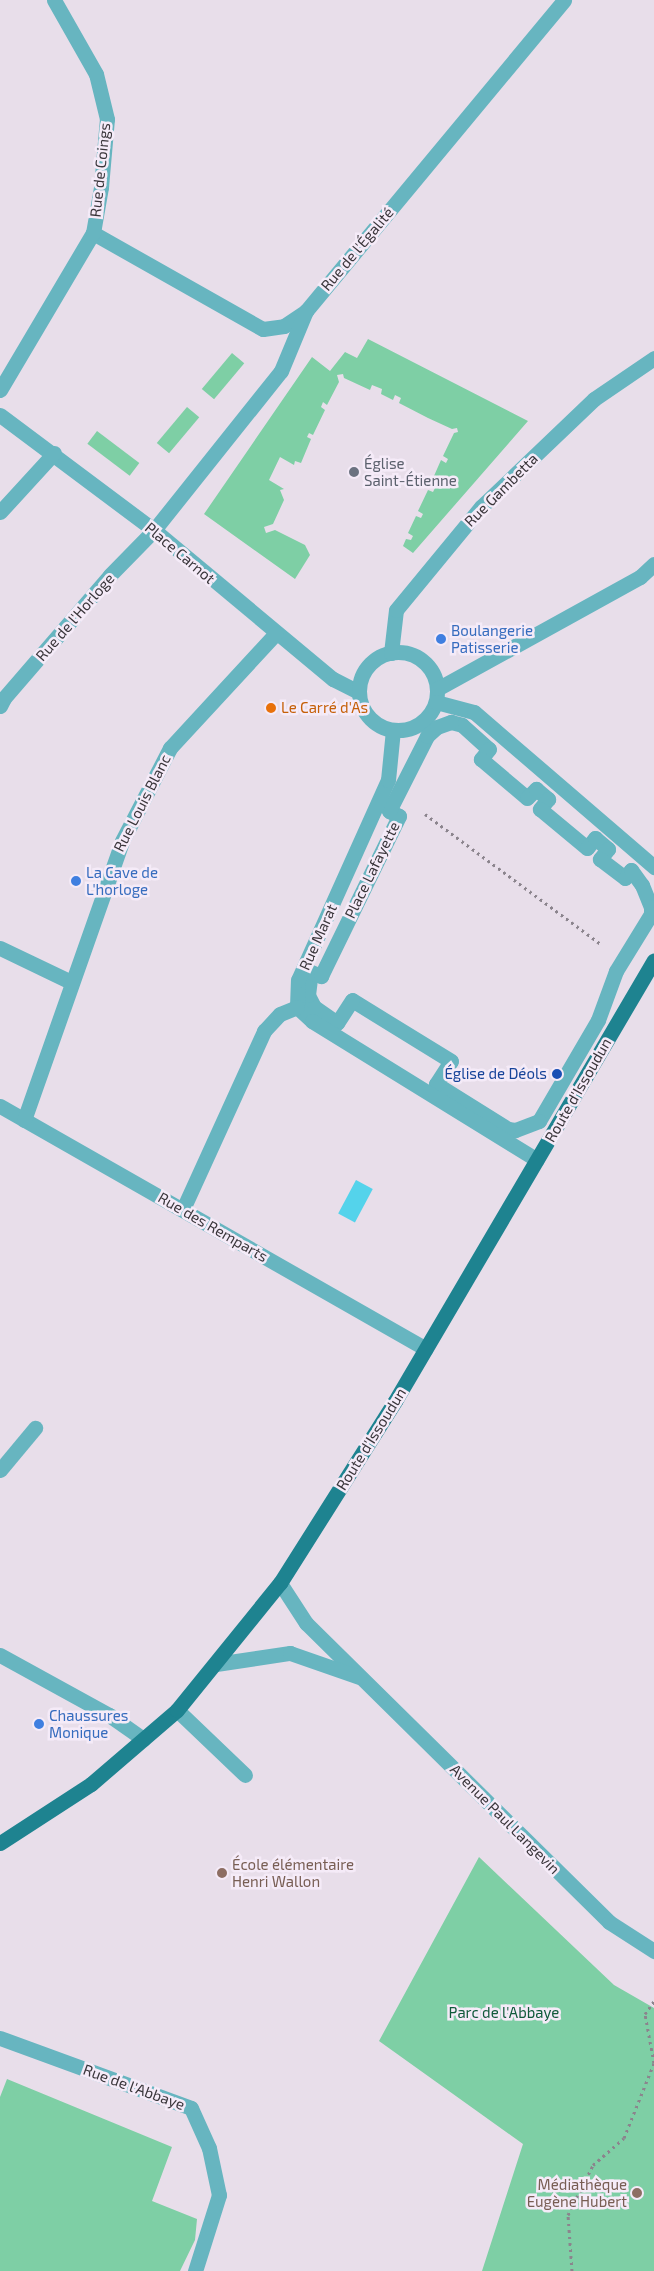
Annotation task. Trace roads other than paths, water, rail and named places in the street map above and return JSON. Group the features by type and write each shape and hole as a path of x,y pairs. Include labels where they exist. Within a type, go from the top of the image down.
{"main road":[{"name":"Route d'Issoudun","path":"0,1843 91,1784 178,1710 280,1583 426,1349 654,960"}],"street":[{"name":"Rue de Coings","path":"54,0 96,74 106,119 93,232"},
{"name":"Rue de l'Égalité","path":"93,232 263,329 284,326 306,310 564,0"},
{"path":"0,390 93,232"},
{"name":"Rue de l'Horloge","path":"0,706 4,698 104,583 154,530 281,371 306,310"},
{"name":"Rue Gambetta","path":"391,653 396,610 481,507 594,399 654,358"},
{"name":"Place Carnot","path":"0,415 54,453 154,530 333,680 359,692"},
{"path":"0,512 54,453"},
{"path":"437,696 640,577 654,564"},
{"name":"Rue Louis Blanc","path":"24,1120 122,841 170,748 276,633"},
{"path":"391,653 417,657 434,676 437,696 428,716 415,727 393,730 382,727 365,713 359,692 368,666 391,653"},
{"path":"437,696 474,712 654,868"},
{"name":"Place Lafayette","path":"451,722 462,725 489,750 481,759 527,798 536,789 548,799 540,809 587,848 595,838 608,849 600,858 625,878 632,870 642,884 651,914 622,960 598,1020 539,1121 528,1128 508,1129 436,1084 451,1061 352,1000 337,1023 314,1007 308,995 308,978 311,972 321,976 398,816 389,812 398,794 431,731 451,722"},
{"name":"Rue Marat","path":"298,1007 298,980 388,780 393,730"},
{"path":"0,948 71,982"},
{"path":"184,1209 264,1031 280,1014 298,1007 312,1021 537,1160"},
{"name":"Rue des Remparts","path":"0,1106 184,1209 426,1349"},
{"path":"0,1470 35,1428"},
{"name":"Avenue Paul Langevin","path":"280,1583 306,1623 609,1922 654,1952"},
{"name":"Avenue Paul Langevin","path":"216,1664 290,1653 363,1679"},
{"path":"0,1656 110,1715 143,1739"},
{"path":"178,1710 245,1775"},
{"name":"Rue de l'Abbaye","path":"0,2038 190,2108 209,2148 218,2195 195,2271"}],"water":[{"path":"356,1180 373,1189 355,1222 338,1214"}],"place":[{"name":"Église Saint-Étienne","path":"354,472"},
{"name":"Boulangerie Patisserie","path":"441,639"},
{"name":"Le Carré d'As","path":"271,708"},
{"name":"La Cave de L'horloge","path":"76,881"},
{"name":"Église de Déols","path":"557,1074"},
{"name":"Chaussures Monique","path":"39,1724"},
{"name":"École élémentaire Henri Wallon","path":"222,1873"},
{"name":"Médiathèque Eugène Hubert","path":"637,2193"}],"park label":[{"name":"Parc de l'Abbaye","path":"504,2013"}]}
